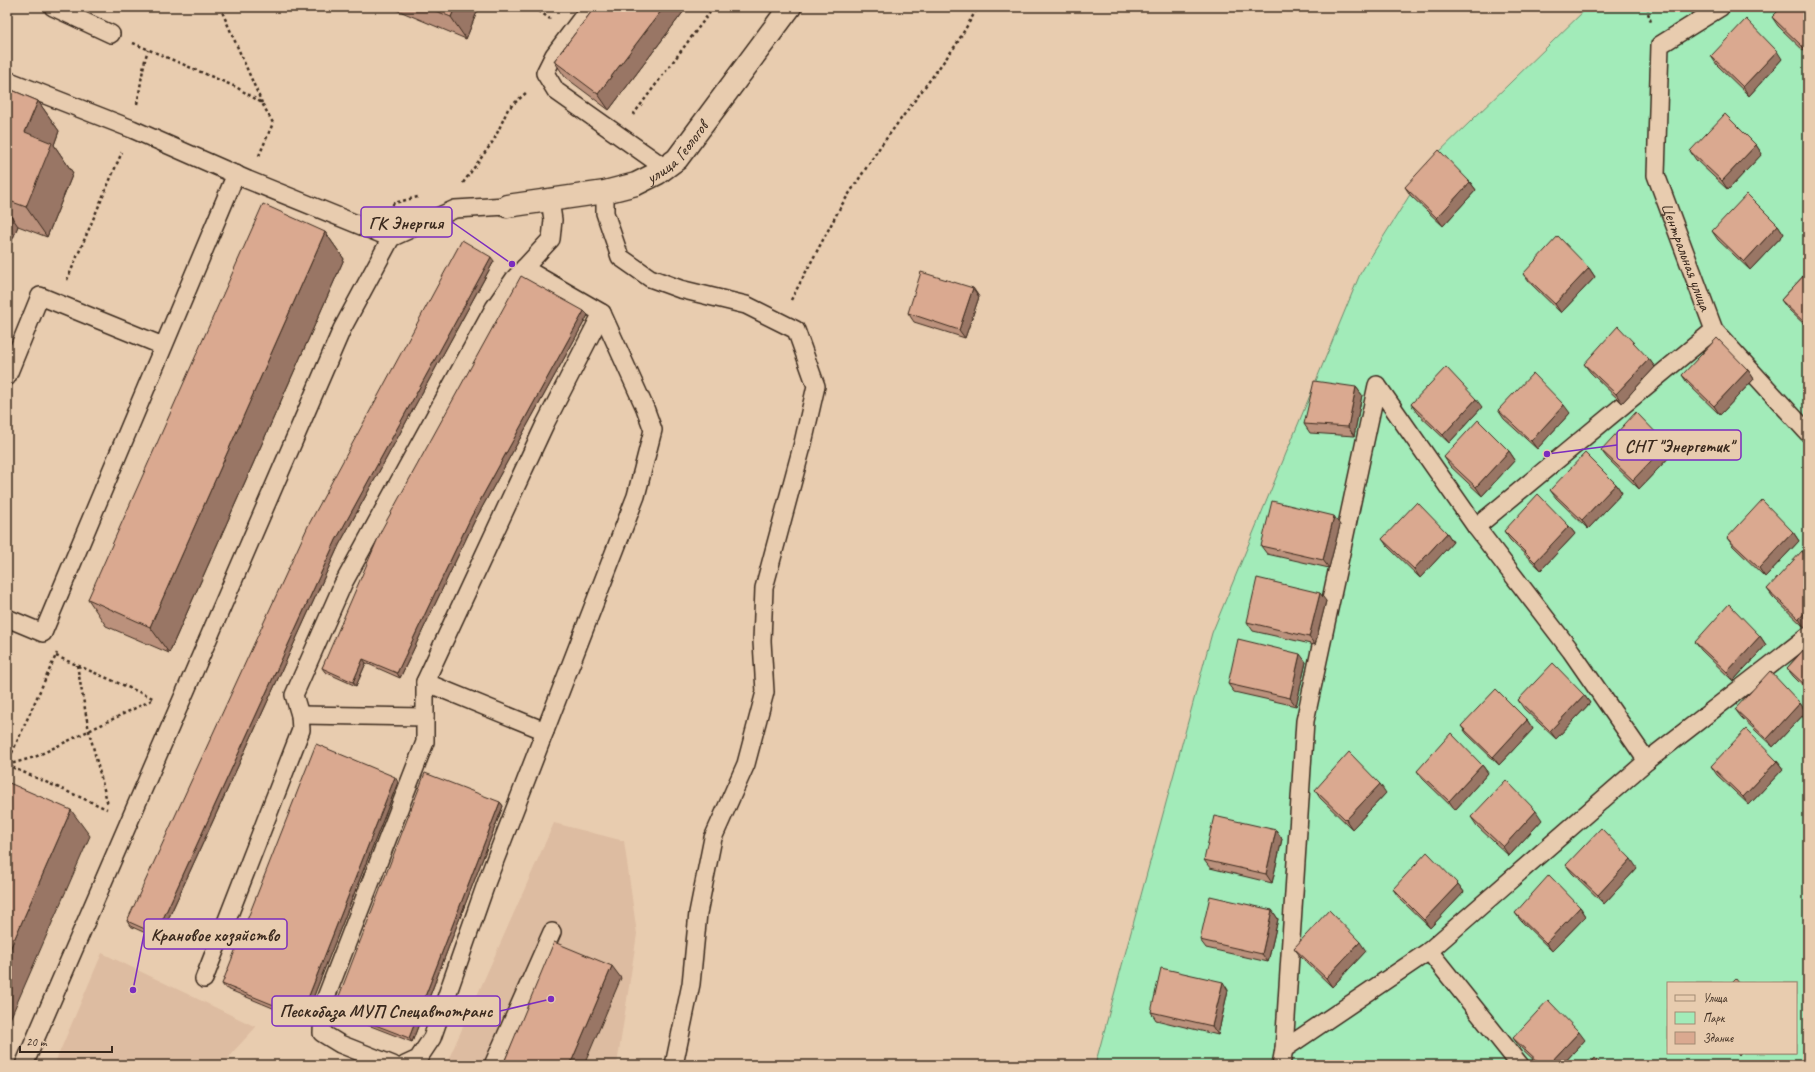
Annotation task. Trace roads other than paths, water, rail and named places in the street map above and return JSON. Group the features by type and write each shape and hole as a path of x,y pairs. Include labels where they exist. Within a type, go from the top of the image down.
{"street":[{"name":"улица Геологов","path":"507,206 605,192 636,184 665,168 677,159 790,7"}],"lane":[{"path":"53,7 111,34"},
{"path":"590,7 554,55 545,73 556,90 665,168"},
{"name":"Центральная улица","path":"1721,7 1660,45 1656,175 1714,330 1808,433"},
{"path":"7,80 132,129 242,177 391,238"},
{"path":"7,618 43,633 163,346 242,177"},
{"path":"605,192 605,213 620,257 650,278 680,289 746,305 796,330 816,386 803,443 764,588 762,641 765,692 746,764 713,838 698,913 691,984 674,1065"},
{"path":"204,979 300,730 300,715 294,695 343,584 494,308 514,279 551,239 553,220 550,200"},
{"path":"24,1065 342,329 391,238 455,209 507,206"},
{"path":"405,1065 418,1059 432,1038 488,881 636,496 653,430 645,408 602,313 524,268"},
{"path":"7,377 40,296 163,346"},
{"path":"393,1065 340,1044 322,1033 323,1005 425,742 425,682 545,424 602,313"},
{"path":"1476,527 1714,330"},
{"path":"1282,1057 1305,721 1377,385 1476,527 1571,651 1647,761"},
{"path":"1282,1057 1429,951 1647,761 1808,636"},
{"path":"425,682 545,731"},
{"path":"300,715 425,717"},
{"path":"493,1065 552,932"},
{"path":"1429,951 1520,1065"}],"place":[{"name":"ГК Энергия","path":"512,264"},
{"name":"СНТ \"Энергетик\"","path":"1547,454"},
{"name":"Крановое хозяйство","path":"133,990"},
{"name":"Пескобаза МУП Спецавтотранс","path":"551,999"}]}
